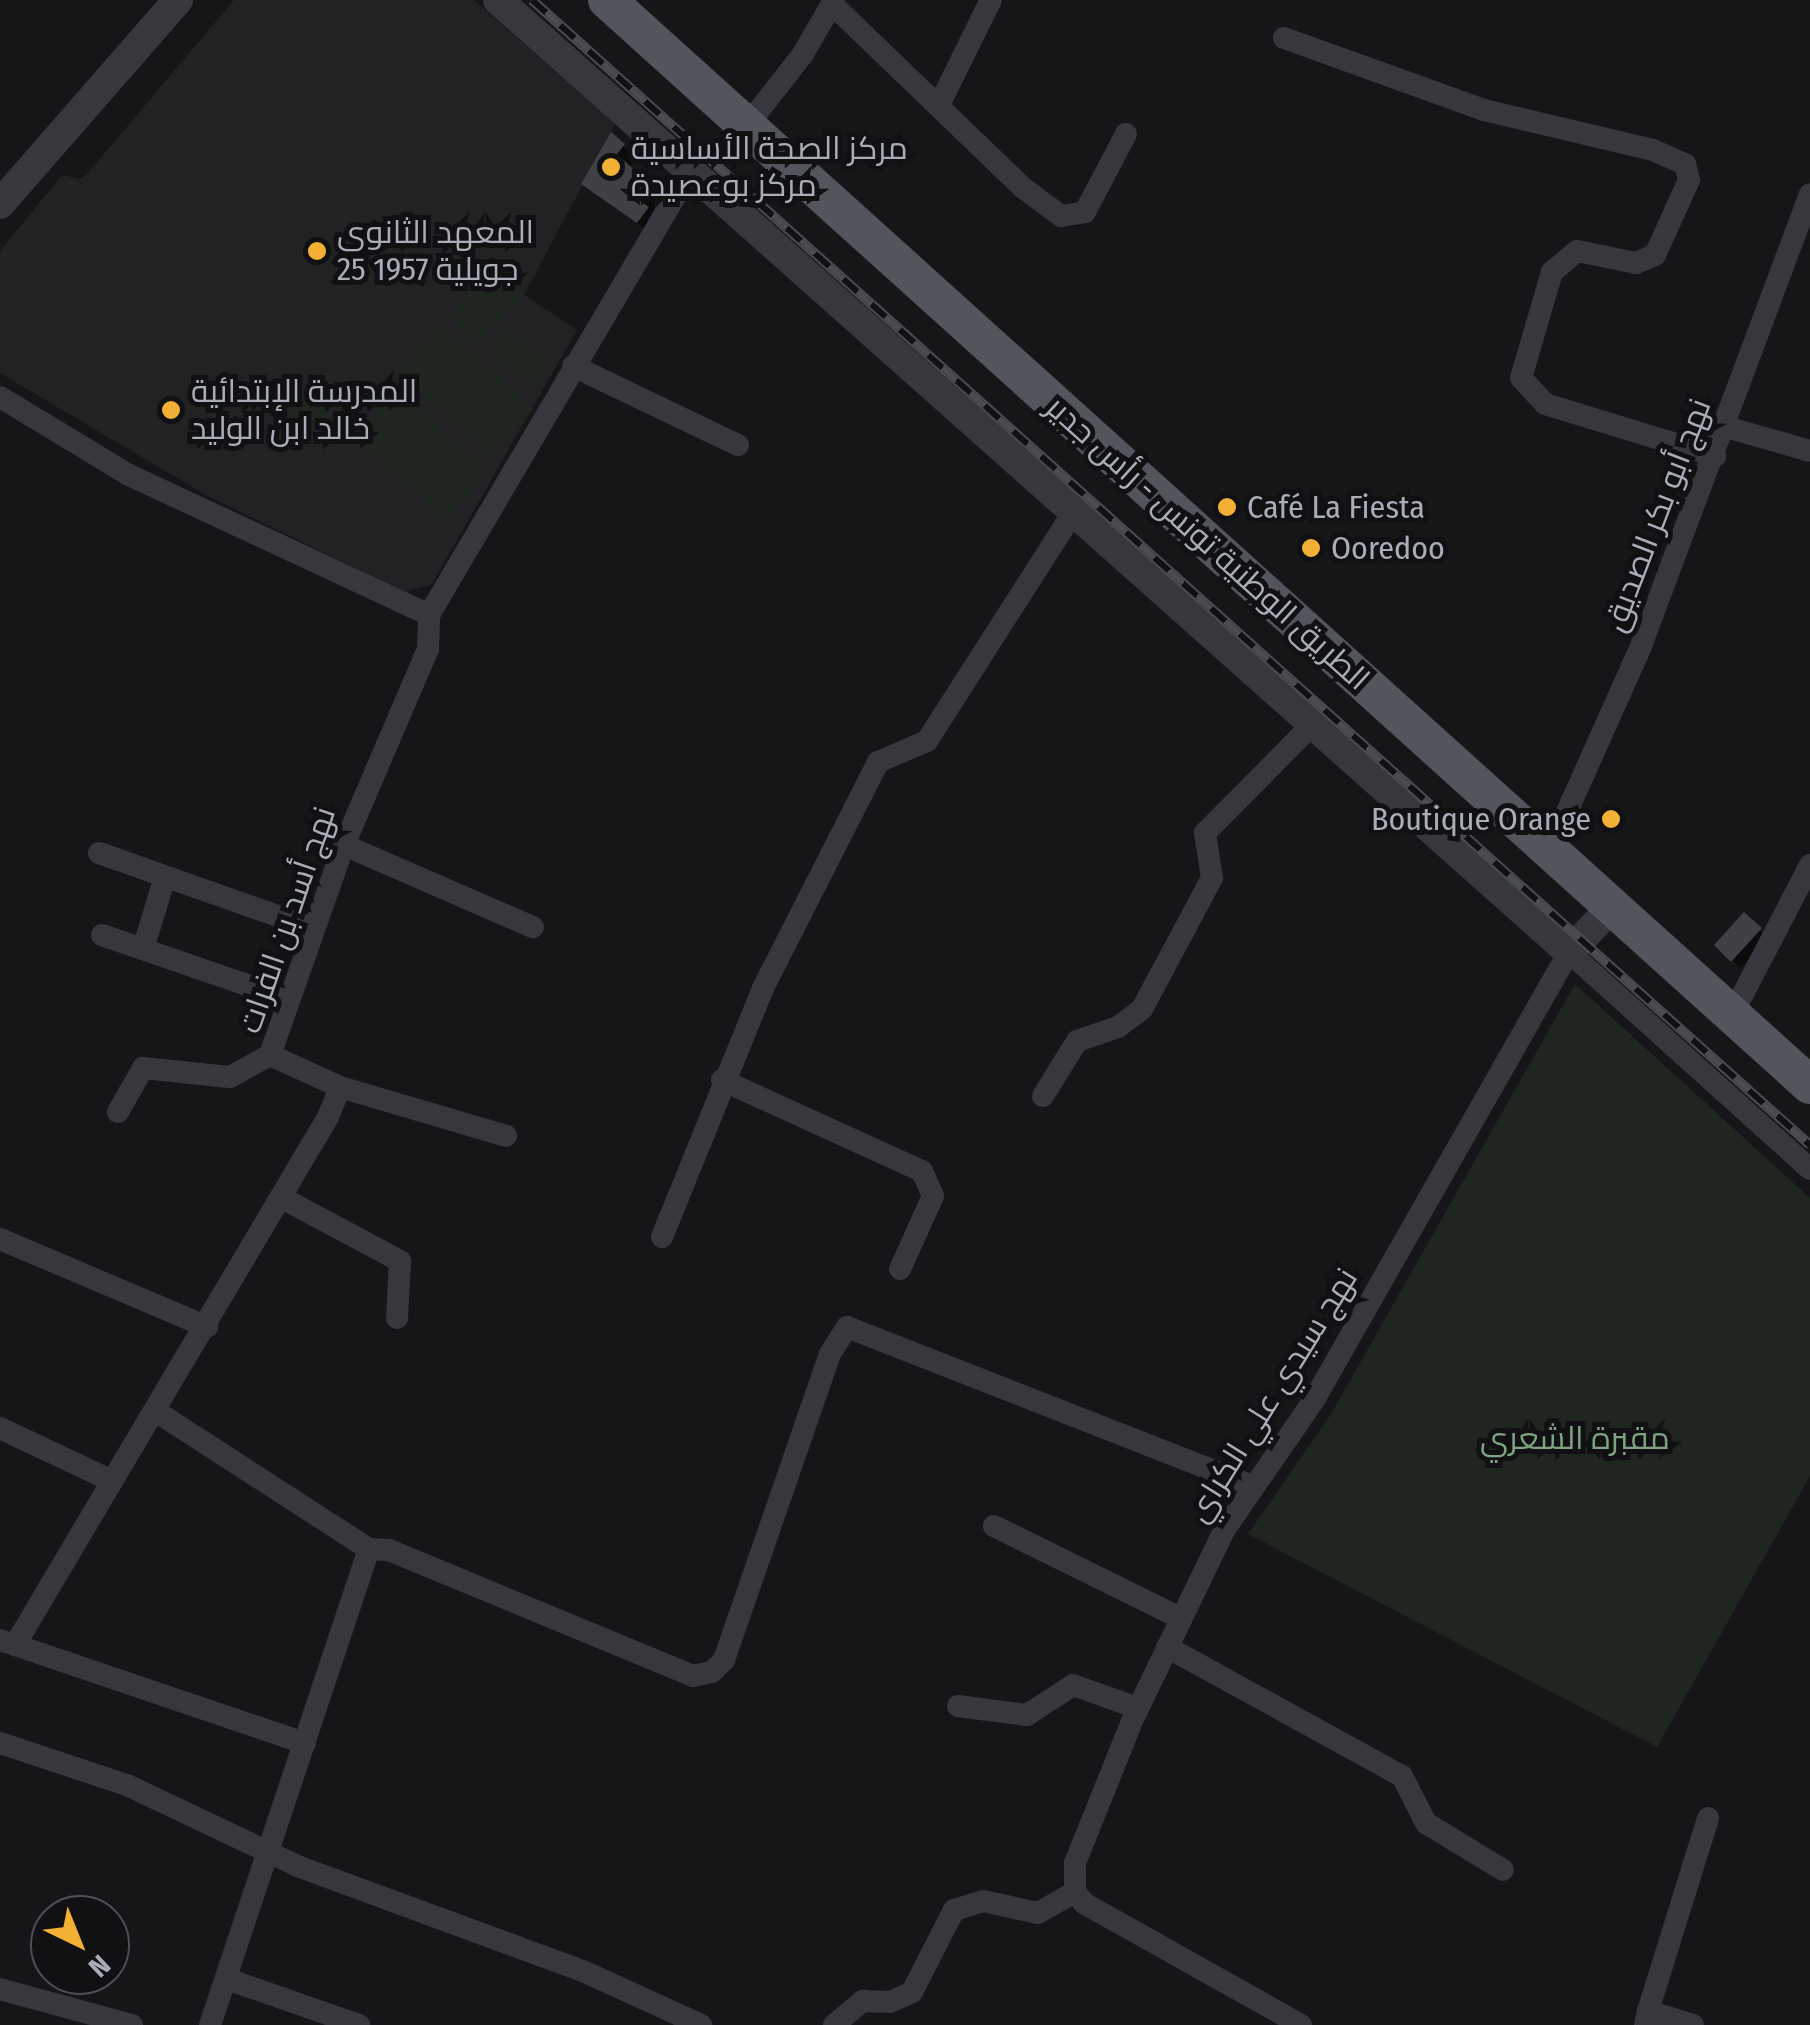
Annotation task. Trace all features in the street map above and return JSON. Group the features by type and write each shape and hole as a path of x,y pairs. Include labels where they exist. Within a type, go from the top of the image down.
{"main road":[{"name":"الطريق الوطنية تونس - رأس جدير","path":"606,0 1810,1085"}],"street":[{"path":"0,204 178,0"},
{"path":"498,0 1810,1169"},
{"path":"939,105 991,0"},
{"path":"745,128 826,5 939,105 1022,187 1071,219 1096,196 1126,134"},
{"path":"1284,38 1484,110 1653,150 1685,164 1689,180 1655,255 1636,263 1577,251 1552,272 1521,378 1545,404 1715,456"},
{"name":"نهج أسد بن الفرات","path":"506,1136 340,1087 270,1055 344,845 428,650 429,616 690,171"},
{"name":"نهج أبو بكر الصديق","path":"1550,852 1634,664 1810,194"},
{"path":"573,366 738,445"},
{"path":"0,397 127,474 429,616"},
{"path":"1726,426 1810,451"},
{"path":"662,1238 722,1080 878,762 926,741 1074,512"},
{"path":"1043,1096 1077,1040 1118,1027 1142,1010 1199,912 1212,878 1205,833 1313,724"},
{"path":"344,845 533,927"},
{"path":"99,854 312,928"},
{"path":"1732,1015 1810,865"},
{"path":"142,948 165,877"},
{"path":"1569,952 1610,908"},
{"path":"102,935 288,999"},
{"name":"نهج سيدي علي الكراي","path":"1076,1892 1075,1863 1138,1708 1180,1618 1250,1485 1314,1400 1569,952"},
{"path":"118,1112 143,1068 230,1077 270,1055"},
{"path":"722,1080 922,1171 933,1196 900,1269"},
{"path":"304,1742 8,1642 156,1412 284,1199 340,1087"},
{"path":"284,1199 400,1261 397,1318"},
{"path":"0,1239 207,1327"},
{"path":"156,1412 369,1549 389,1550 684,1675 712,1672 724,1660 756,1579 830,1354 840,1334 856,1326 1250,1485"},
{"path":"0,1428 112,1481"},
{"path":"994,1526 1180,1618"},
{"path":"210,2025 273,1852 304,1742 369,1549"},
{"path":"1167,1647 1402,1776 1426,1823 1504,1870"},
{"path":"958,1706 1027,1715 1073,1685 1138,1708"},
{"path":"0,1743 128,1785 273,1852 583,1971 701,2025"},
{"path":"1693,2025 1647,2018 1708,1818"},
{"path":"834,2025 864,2001 890,2002 912,1992 954,1910 982,1901 1038,1913 1076,1892 1084,1904 1302,2025"},
{"path":"227,1979 359,2025"},
{"path":"0,1988 132,2025"}],"shaded area":[{"name":"المعهد الثانوي 25 جويلية 1957","path":"234,0 474,0 615,124 524,295 577,330 432,584 405,592 204,494 0,373 0,251 62,175 81,179 92,168"}],"green space":[{"path":"494,266 524,294 477,345 447,317"},
{"path":"441,324 534,408 491,455 398,372"},
{"path":"509,328 551,366 532,387 490,350"},
{"path":"288,375 330,412 311,433 269,396"},
{"path":"396,389 489,472 446,520 353,436"},
{"name":"مقبرة الشعري","path":"1575,984 1810,1198 1810,1476 1657,1747 1248,1534 1331,1414"}],"building":[{"name":"مركز الصحة الأساسية مركز بوعصيدة","path":"611,132 625,144 617,154 644,179 641,201 649,207 637,223 581,184"},
{"path":"1744,912 1762,928 1731,962 1714,945"}],"railway":[{"path":"532,0 1810,1145"}],"place":[{"name":"مركز الصحة الأساسية مركز بوعصيدة","path":"611,167"},
{"name":"المعهد الثانوي 25 جويلية 1957","path":"317,251"},
{"name":"المدرسة الإبتدائية خالد ابن الوليد","path":"171,410"},
{"name":"Café La Fiesta","path":"1227,507"},
{"name":"Ooredoo","path":"1311,548"},
{"name":"Boutique Orange","path":"1611,819"}]}
